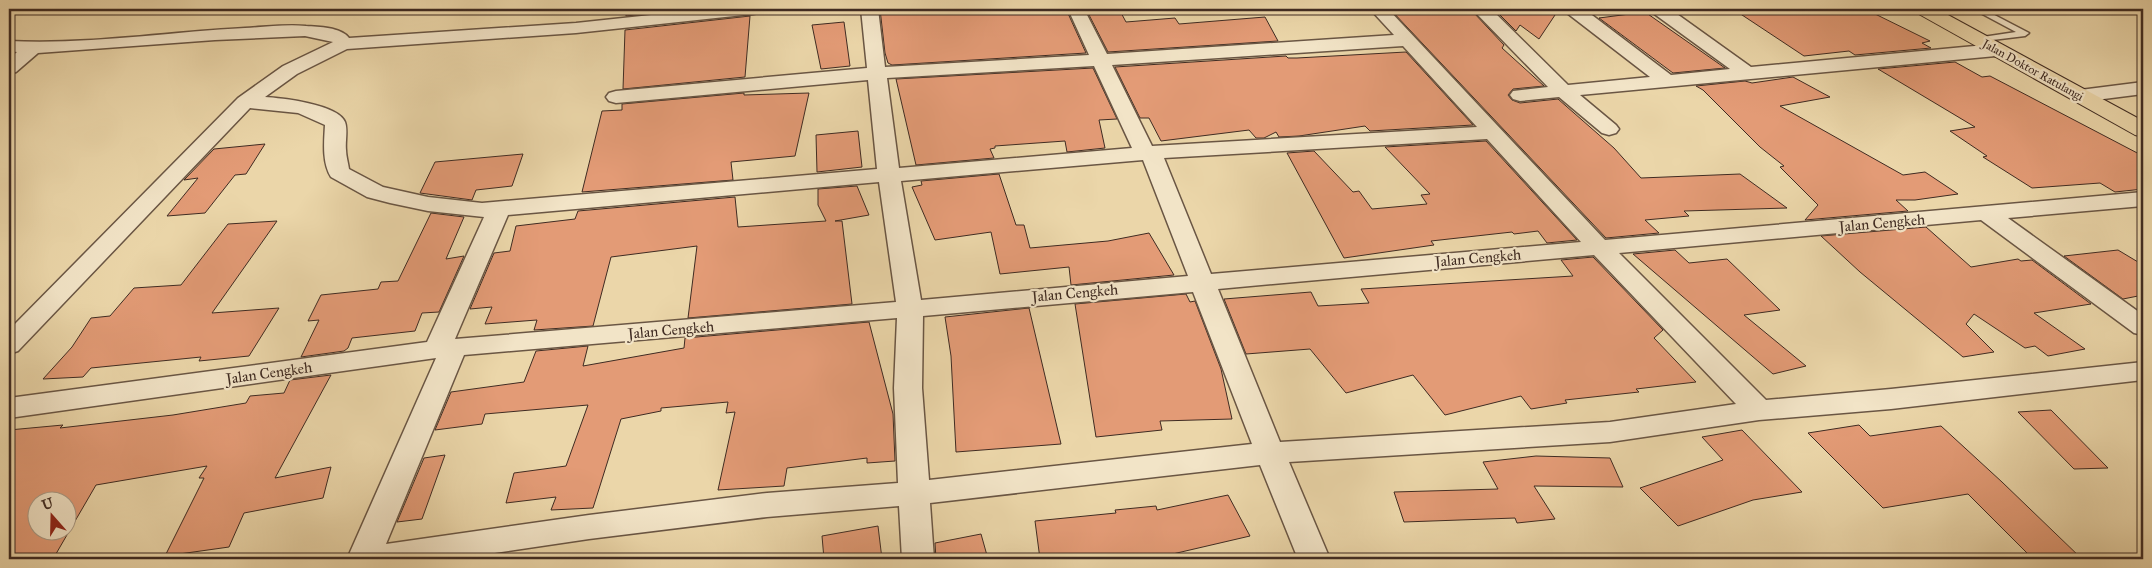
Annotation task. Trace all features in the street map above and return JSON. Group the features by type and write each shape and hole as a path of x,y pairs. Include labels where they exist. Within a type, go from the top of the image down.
{"highway":[{"name":"Jalan Doktor Ratulangi","path":"1924,9 2143,130"}],"street":[{"path":"9,345 244,102 290,70 343,44 576,28 752,9"},
{"path":"869,9 889,176 910,308 908,388 918,559"},
{"path":"1076,9 1148,153 1203,282 1314,559"},
{"path":"1379,9 1599,248 1759,410"},
{"path":"1481,9 1563,91 1609,130"},
{"path":"1573,9 1666,81"},
{"path":"1659,9 1748,74"},
{"path":"9,46 33,48 306,31 334,35 340,38 343,44"},
{"path":"616,97 878,72 1407,40"},
{"path":"1520,95 1748,74 1987,45"},
{"path":"9,68 33,48"},
{"path":"2080,96 2143,88"},
{"path":"244,102 297,105 319,112 327,117 335,123 335,152 339,172 375,192 428,204 482,210 1148,153 1492,132"},
{"name":"Jalan Cengkeh","path":"9,408 445,348 642,333 2143,199"},
{"path":"363,559 499,209"},
{"path":"1987,214 2143,327"},
{"path":"370,559 589,527 757,506 914,493 1270,453 1610,432 1759,410 1890,399 2143,371"}],"lane":[{"path":"1977,9 2025,34 1987,45"}],"building":[{"path":"626,9 668,9 665,12 626,16"},
{"path":"880,9 1066,9 1086,53 892,65 888,63 885,53"},
{"path":"1086,9 1119,9 1126,22 1175,18 1179,24 1265,17 1278,41 1108,52"},
{"path":"1390,9 1452,9 1454,11 1466,11 1470,14 1474,13 1504,45 1502,48 1544,86 1513,89 1508,95 1512,100 1520,103 1558,99 1614,148 1641,178 1740,174 1787,208 1684,211 1689,216 1645,220 1659,233 1606,238"},
{"path":"1559,9 1539,39 1520,25 1516,31 1496,11"},
{"path":"1733,9 1867,10 1930,41 1922,43 1931,48 1855,55 1849,51 1804,56"},
{"path":"1645,12 1725,68 1673,73 1599,18"},
{"path":"750,16 745,77 623,89 625,30"},
{"path":"844,22 850,66 821,69 812,25"},
{"path":"1406,52 1473,125 1370,131 1365,126 1299,136 1279,137 1276,132 1264,138 1256,138 1249,130 1161,141 1149,118 1140,118 1115,67 1286,56 1288,58 1297,58"},
{"path":"1955,62 1982,77 1990,76 2143,156 2143,189 2115,192 2100,183 2032,188 1983,157 1987,156 1950,131 1975,127 1878,69"},
{"path":"1093,68 1117,119 1099,120 1105,148 1067,152 1065,141 995,146 995,148 990,149 994,158 916,165 896,79"},
{"path":"1793,77 1830,97 1780,106 1903,175 1925,172 1958,194 1915,200 1896,200 1908,211 1805,220 1818,205 1780,167 1784,166 1760,147 1703,90 1696,86 1745,81 1752,83"},
{"path":"744,93 744,95 809,93 795,156 731,162 733,180 582,192 602,111 622,110 622,104"},
{"path":"858,131 862,167 817,172 816,135"},
{"path":"1486,141 1577,240 1547,243 1538,231 1514,234 1512,232 1431,241 1434,245 1344,258 1287,153 1314,151 1353,192 1359,191 1372,209 1427,204 1421,195 1430,194 1385,147"},
{"path":"265,144 246,174 235,175 205,213 167,216 198,178 184,180 214,149"},
{"path":"523,154 512,186 476,190 472,200 420,193 435,162"},
{"path":"999,174 1016,225 1024,225 1030,248 1108,241 1149,233 1174,275 1071,285 1069,267 1000,274 991,232 935,240 912,187 922,185 921,181"},
{"path":"857,186 869,215 835,221 842,221 852,304 688,318 697,246 611,257 593,326 534,330 537,320 485,324 492,307 470,309 494,253 510,251 516,226 575,219 578,211 735,197 738,227 826,221 818,205 818,189"},
{"path":"431,213 464,217 446,259 464,256 439,312 422,313 415,331 352,338 348,348 344,351 301,357 319,320 308,321 321,295 378,289 381,282 398,281"},
{"path":"277,221 212,313 279,308 249,356 199,361 201,357 91,368 83,377 43,379 72,347 91,318 110,316 134,288 181,285 228,224"},
{"path":"1926,227 1971,267 2018,259 2021,261 2032,260 2091,304 2034,313 2085,349 2048,356 2035,346 2025,348 1974,314 1966,324 1994,352 1963,357 1860,272 1821,236"},
{"path":"1675,250 1689,263 1727,259 1780,310 1744,315 1806,366 1773,374 1633,254"},
{"path":"2118,250 2143,265 2143,295 2123,299 2064,256"},
{"path":"1593,257 1663,330 1654,338 1696,382 1636,389 1639,392 1565,400 1567,403 1531,409 1521,396 1445,415 1413,375 1346,393 1310,349 1246,354 1224,299 1311,292 1318,306 1369,303 1361,289 1573,276 1561,260"},
{"path":"1186,294 1190,302 1195,301 1221,369 1232,419 1160,421 1162,430 1096,437 1075,304"},
{"path":"1029,308 1061,444 956,452 951,356 945,317"},
{"path":"869,322 893,414 895,461 867,463 867,458 787,468 784,486 718,490 735,412 726,413 728,402 661,408 661,411 621,419 593,508 551,510 556,497 506,503 514,473 566,466 588,405 485,414 482,424 435,430 451,392 524,382 536,351 588,346 583,366 684,348 685,338"},
{"path":"331,375 275,478 331,467 323,498 244,513 229,547 165,556 204,478 199,478 207,466 96,485 78,516 78,490 28,490 28,540 64,540 53,559 9,559 9,430 63,425 60,428 173,415 246,403 250,396 284,393 290,380"},
{"path":"2051,410 2108,468 2074,469 2018,412"},
{"path":"1859,425 1870,436 1941,426 2082,559 2033,559 1968,494 1883,508 1808,433"},
{"path":"1742,430 1802,492 1753,500 1678,526 1640,488 1723,460 1702,437"},
{"path":"445,455 422,519 397,522 424,458"},
{"path":"1536,456 1610,458 1623,487 1534,486 1555,519 1517,523 1515,518 1404,522 1394,492 1498,489 1483,462"},
{"path":"1228,495 1250,536 1164,556 1137,559 1040,559 1035,521 1116,513 1115,510 1156,506 1157,510"},
{"path":"878,526 882,559 824,559 822,536"},
{"path":"981,534 988,559 936,559 935,543"}]}
